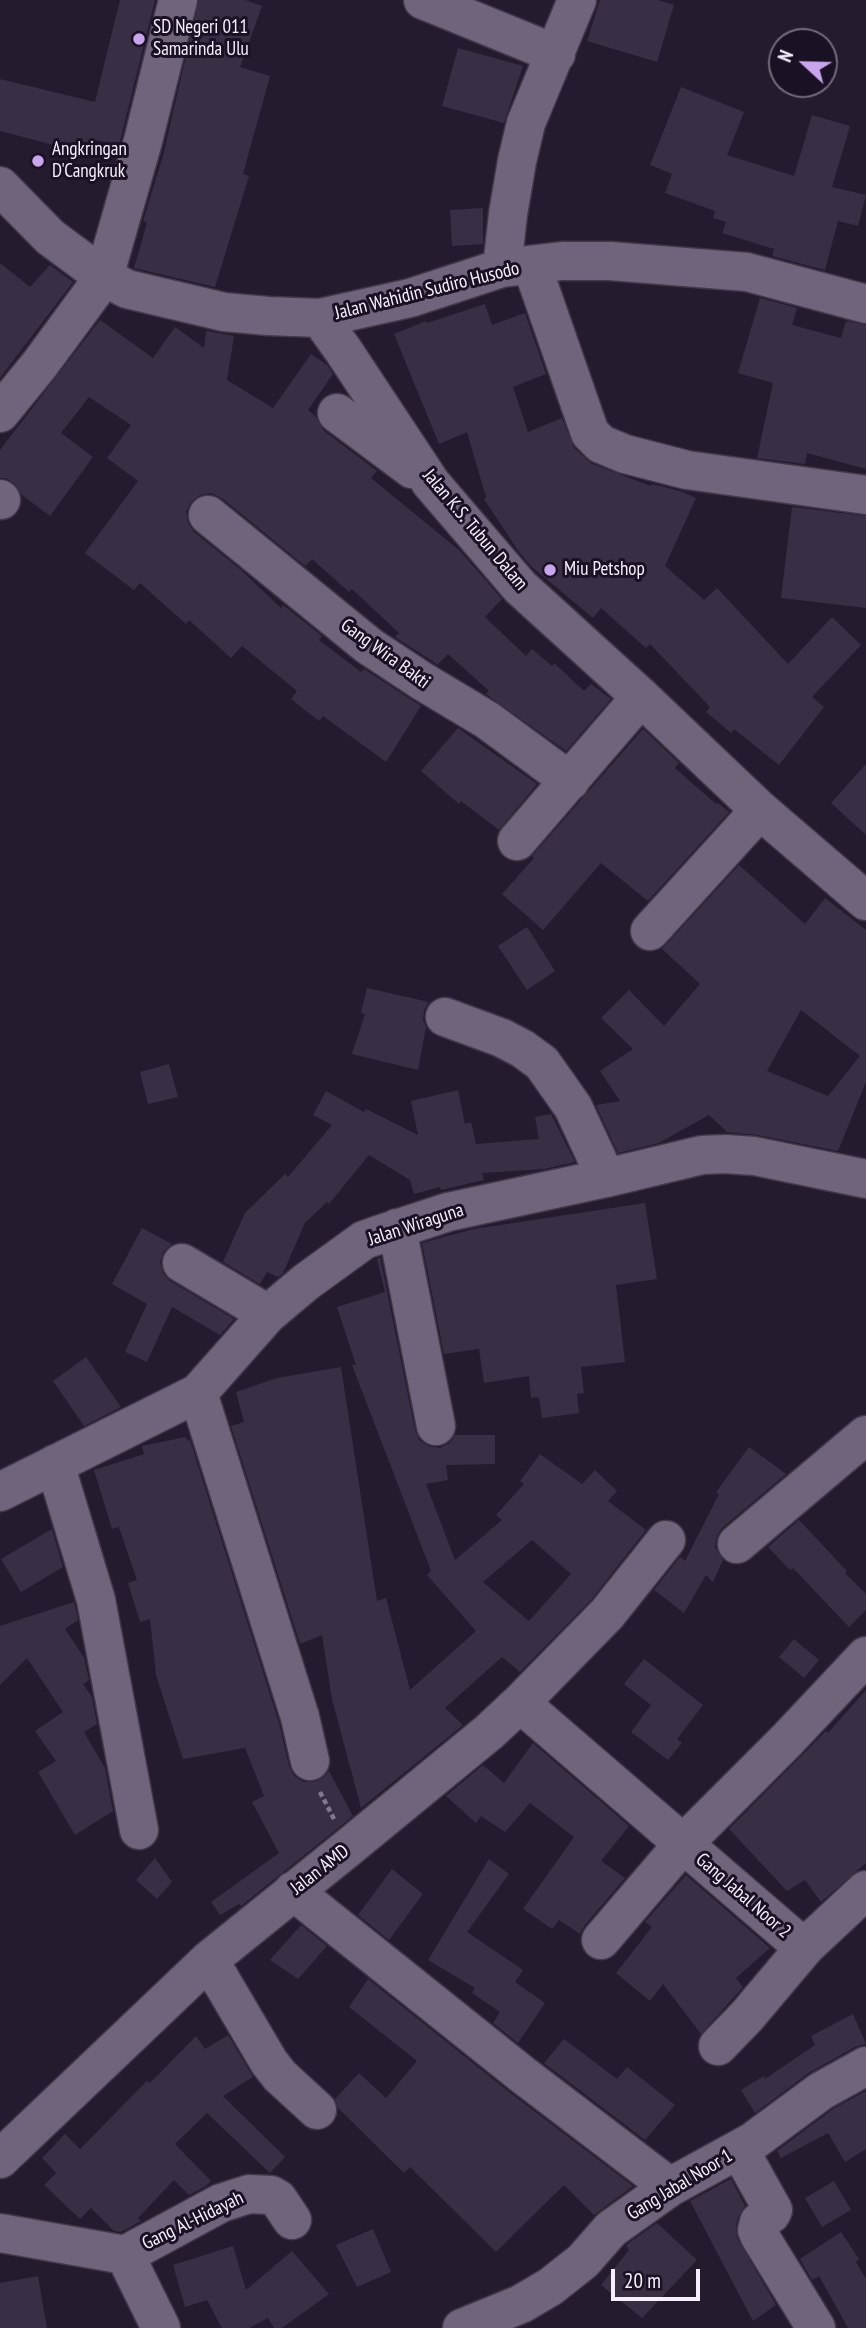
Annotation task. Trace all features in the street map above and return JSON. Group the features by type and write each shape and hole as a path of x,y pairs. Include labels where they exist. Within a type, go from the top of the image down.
{"street":[{"path":"0,413 104,277 143,141 178,0"},
{"path":"423,0 554,59"},
{"path":"577,0 526,123 508,214 517,267 590,433 601,444 625,454 687,470 866,495"},
{"path":"6,206 104,277 141,293 224,312 320,318"},
{"name":"Jalan Wahidin Sudiro Husodo","path":"320,318 410,298 517,267 562,261 610,261 747,272 866,304"},
{"name":"Jalan K.S. Tubun Dalam","path":"320,318 351,360 431,483 520,587 642,697 760,810 866,901"},
{"path":"337,413 431,483"},
{"name":"Gang Wira Bakti","path":"208,515 369,646 487,720 570,781"},
{"path":"517,841 642,697"},
{"path":"650,931 760,810"},
{"path":"445,1017 502,1038 542,1063 573,1107 606,1178"},
{"name":"Jalan Wiraguna","path":"0,1492 198,1393 268,1314 306,1282 364,1240 397,1228 448,1212 606,1178 679,1159 725,1154 754,1156 866,1179"},
{"path":"397,1228 436,1426"},
{"path":"182,1263 268,1314"},
{"path":"198,1393 300,1717 310,1761"},
{"path":"737,1544 866,1435"},
{"path":"55,1464 96,1600 139,1830"},
{"name":"Jalan AMD","path":"0,2160 209,1960 489,1732 607,1614 666,1540"},
{"path":"601,1940 683,1844 866,1656"},
{"name":"Gang Jabal Noor 2","path":"520,1703 784,1931 806,1947 866,1890"},
{"path":"293,1891 523,2075 670,2187"},
{"path":"718,2046 806,1947"},
{"path":"209,1960 269,2062 280,2076 317,2110"},
{"name":"Gang Jabal Noor 1","path":"462,2328 521,2304 550,2287 583,2261 611,2229 670,2187 771,2130 821,2091 866,2066"},
{"path":"739,2149 773,2210 759,2222 759,2235 816,2328"},
{"name":"Gang Al-Hidayah","path":"125,2255 221,2203 249,2194 271,2195 278,2199 292,2220"},
{"path":"0,2233 125,2255 161,2328"}],"path":[{"path":"310,1761 322,1796 349,1847"}],"building":[{"name":"SD Negeri 011 Samarinda Ulu","path":"120,0 155,0 119,145 96,140 92,155 0,131 0,79 95,102"},
{"path":"199,0 245,0 262,6 240,67 270,76 243,174 249,176 215,287 134,268 147,223 143,221 163,156"},
{"path":"600,0 658,0 674,5 657,62 587,41"},
{"path":"458,48 523,66 504,123 442,106"},
{"path":"681,87 744,112 727,155 794,176 812,115 850,126 832,187 866,195 858,226 838,221 825,270 772,256 774,249 722,233 726,222 713,218 715,211 665,193 672,174 650,165"},
{"path":"483,208 483,244 452,246 450,210"},
{"path":"0,263 30,287 50,265 73,282 0,378"},
{"path":"760,298 797,308 792,325 841,338 846,321 866,325 866,469 807,453 805,464 757,458 773,383 738,373"},
{"path":"485,304 492,325 525,313 546,374 513,387 528,432 562,418 574,448 592,464 651,486 652,484 680,491 696,498 665,566 704,600 717,588 788,664 832,617 861,645 812,697 824,707 779,765 734,729 731,733 706,712 710,707 650,644 646,648 601,608 593,618 532,567 484,499 486,497 467,432 439,444 394,334 426,321 427,323"},
{"path":"100,320 153,358 175,327 204,348 206,331 234,336 227,380 273,408 311,354 327,365 333,374 308,410 316,417 323,430 377,471 371,478 459,550 502,599 485,617 526,656 532,649 552,666 554,663 584,691 591,684 611,699 566,751 486,694 489,691 448,654 437,665 395,637 399,633 352,589 349,592 312,559 305,566 222,498 211,493 200,495 191,502 186,512 188,523 194,532 241,570 281,608 283,605 322,636 319,640 361,672 364,669 421,706 386,762 323,716 319,721 291,699 297,691 242,646 231,658 189,620 186,624 140,583 134,590 85,553 138,481 107,458 131,425 89,397 61,433 93,457 50,516 22,495 15,484 6,478 0,478 0,450"},
{"path":"792,507 866,516 866,608 781,598"},
{"path":"458,728 537,784 499,830 461,801 459,804 421,771"},
{"path":"643,729 679,763 675,768 729,812 648,901 601,863 543,930 502,894"},
{"path":"866,764 866,835 831,803"},
{"path":"739,865 805,924 825,898 866,930 866,1082 838,1151 758,1135 727,1132 709,1115 659,1143 618,1153 596,1105 620,1101 600,1071 633,1049 601,1018 629,990 664,1026 700,984 662,949","holes":["801,1010 860,1056 828,1096 767,1071"]},
{"path":"527,927 555,971 527,990 498,946"},
{"path":"367,988 429,1002 424,1010 423,1020 426,1027 418,1070 352,1054 365,1014 361,1013"},
{"path":"169,1064 178,1097 148,1104 140,1072"},
{"path":"458,1090 465,1124 471,1122 476,1144 539,1139 535,1117 551,1114 575,1162 544,1169 482,1173 484,1180 414,1194 410,1180 369,1155 329,1204 327,1202 305,1223 283,1273 278,1277 267,1272 260,1284 223,1262 245,1213 285,1174 288,1177 332,1125 313,1115 326,1091 364,1112 366,1109 418,1135 411,1101"},
{"path":"645,1203 657,1279 616,1285 625,1362 581,1367 584,1393 577,1394 579,1413 542,1418 539,1397 531,1398 529,1376 484,1383 479,1349 444,1354 422,1243 474,1229"},
{"path":"142,1228 172,1244 164,1251 160,1262 163,1273 170,1281 234,1319 220,1335 172,1307 147,1362 125,1352 147,1304 112,1284"},
{"path":"380,1257 419,1440 428,1446 440,1448 450,1443 455,1435 495,1435 495,1464 446,1465 448,1480 426,1484 455,1560 502,1520 496,1515 524,1484 520,1481 540,1454 582,1484 595,1470 617,1491 608,1501 646,1530 591,1600 520,1672 502,1657 445,1708 463,1725 361,1808 332,1699 322,1635 300,1644 231,1426 244,1422 236,1392 277,1378 341,1367 377,1601 386,1598 410,1690 476,1631 427,1575 431,1571 352,1365 356,1365 337,1307 385,1292 377,1259","holes":["532,1540 571,1574 529,1621 483,1582"]},
{"path":"86,1357 121,1407 84,1426 53,1381"},
{"path":"186,1437 187,1441 190,1440 279,1723 289,1766 294,1776 304,1782 315,1782 329,1771 353,1816 241,1906 239,1904 220,1915 211,1902 279,1853 252,1802 264,1796 245,1748 183,1759 156,1675 150,1619 140,1622 128,1583 137,1580 119,1527 112,1529 94,1470 144,1454 142,1446"},
{"path":"749,1447 786,1474 722,1528 715,1547 723,1560 713,1582 706,1575 684,1613 654,1590 680,1557 685,1561 719,1494 716,1492"},
{"path":"799,1520 866,1594 866,1610 849,1627 793,1568 790,1570 768,1547"},
{"path":"52,1529 63,1567 21,1592 1,1559"},
{"path":"74,1602 78,1620 65,1629 84,1657 89,1680 83,1684 92,1697 97,1724 84,1732 105,1768 113,1811 75,1835 38,1772 56,1761 35,1731 63,1712 27,1658 0,1685 0,1626"},
{"path":"794,1639 819,1660 804,1678 779,1657"},
{"path":"644,1659 703,1705 677,1739 682,1743 668,1760 631,1732 651,1705 624,1684"},
{"path":"866,1690 866,1863 821,1902 805,1880 787,1891 729,1829 826,1731 828,1733"},
{"path":"533,1743 629,1826 601,1861 625,1878 580,1934 559,1920 552,1929 523,1909 574,1837 530,1803 505,1832 481,1816 476,1823 446,1796 483,1765 504,1783"},
{"path":"155,1858 172,1882 157,1899 136,1880"},
{"path":"489,1859 509,1874 467,1932 523,1970 515,1982 545,2003 518,2043 493,2023 500,2012 472,1993 475,1988 428,1960"},
{"path":"392,1869 423,1894 389,1940 358,1915"},
{"path":"686,1875 770,1948 736,1978 743,1987 701,2034 663,1984 650,2001 616,1973 652,1927 645,1922"},
{"path":"301,1925 327,1946 298,1979 270,1960"},
{"path":"368,1979 509,2092 633,2186 594,2215 564,2185 496,2252 410,2167 404,2173 338,2108 335,2099 359,2073 386,2098 417,2061 349,2007"},
{"path":"853,2014 866,2044 855,2047 810,2072 755,2113 741,2090 764,2076 765,2079 815,2045 811,2036"},
{"path":"228,2035 253,2077 223,2096 285,2157 270,2173 207,2113 175,2144 211,2181 189,2195 174,2180 138,2218 141,2221 121,2232 114,2231 91,2208 80,2219 44,2185 56,2173 42,2158 65,2134 80,2149 196,2036 205,2049"},
{"path":"564,2039 617,2079 627,2067 675,2105 645,2140 544,2063"},
{"path":"866,2091 866,2149 845,2162 828,2133 781,2158 777,2151 833,2109"},
{"path":"731,2179 745,2206 738,2217 737,2238 776,2305 753,2321 690,2201"},
{"path":"834,2181 851,2210 822,2227 805,2198"},
{"path":"657,2223 697,2260 642,2318 601,2285 629,2250 626,2245"},
{"path":"373,2229 391,2272 357,2287 336,2245"},
{"path":"841,2232 859,2259 856,2262 866,2279 866,2328 848,2328 819,2276 812,2280 800,2259"},
{"path":"233,2246 246,2290 292,2251 329,2294 282,2328 274,2328 268,2318 249,2328 222,2328 207,2300 185,2307 173,2265"},
{"path":"38,2276 47,2328 0,2328 0,2283"}],"place":[{"name":"SD Negeri 011 Samarinda Ulu","path":"139,39"},
{"name":"Angkringan D'Cangkruk","path":"38,161"},
{"name":"Miu Petshop","path":"550,570"}]}
